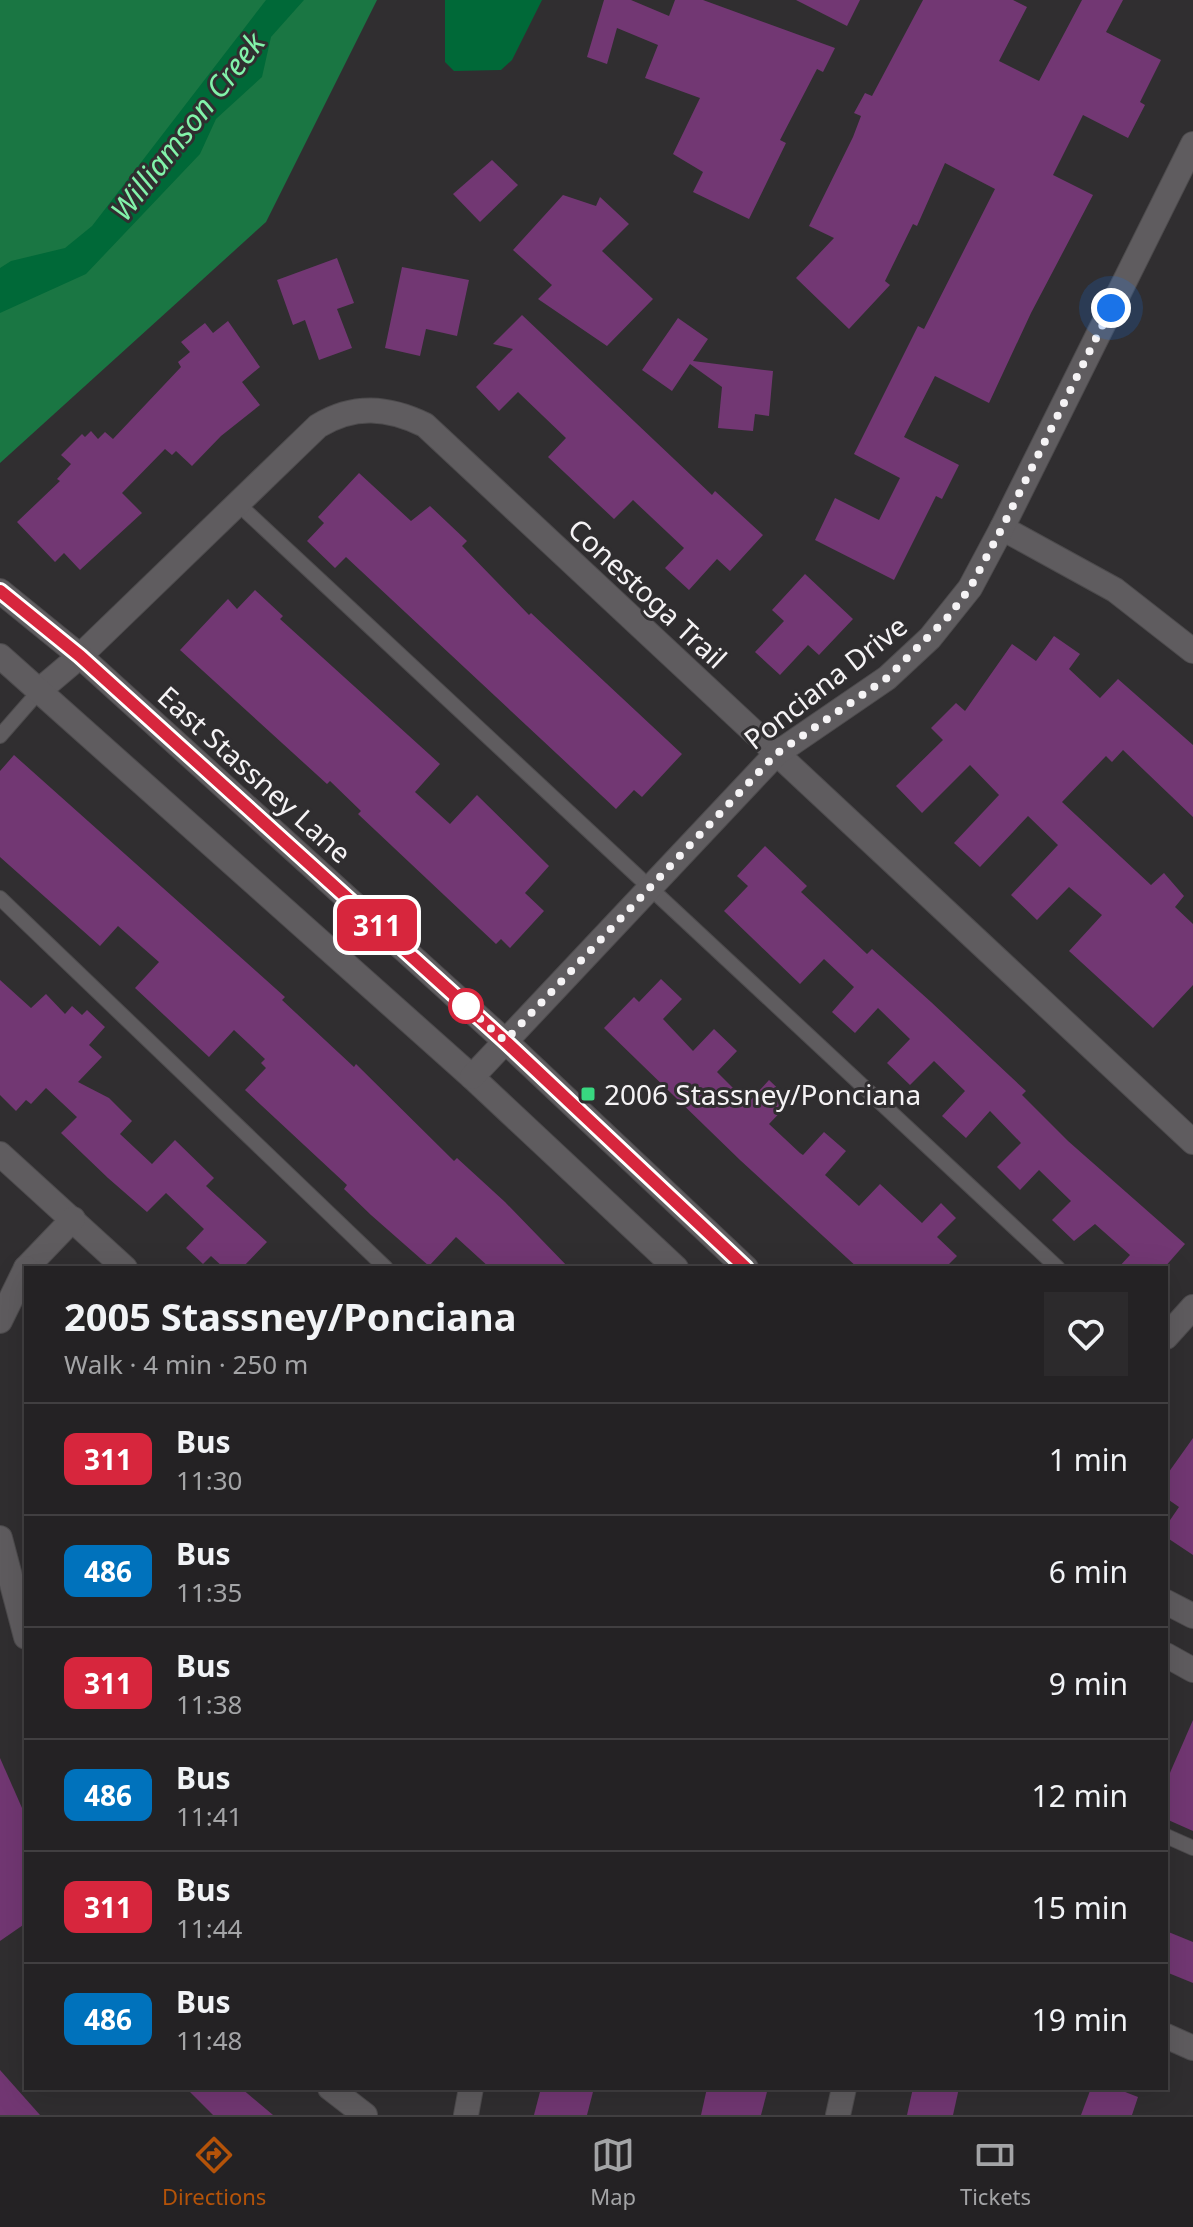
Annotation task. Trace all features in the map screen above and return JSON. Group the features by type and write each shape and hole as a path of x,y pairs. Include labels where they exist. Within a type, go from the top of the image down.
{"street":[{"name":"Ponciana Drive","path":"472,1077 776,754 887,678 930,638 970,588 1193,144"},
{"name":"Conestoga Trail","path":"41,689 80,656 236,502 332,418 364,410 405,415 425,425 1193,1142"},
{"path":"1002,528 1115,590 1193,651"},
{"name":"East Stassney Lane","path":"0,591 80,656 505,1041 744,1266"},
{"path":"0,656 41,689 472,1077 674,1266"},
{"path":"0,1154 123,1266"},
{"path":"28,1266 73,1219"},
{"path":"0,1321 24,1272"},
{"path":"1168,1335 1193,1307"},
{"path":"0,1538 24,1629"},
{"path":"1168,1603 1193,1616"},
{"path":"1168,1656 1193,1670"},
{"path":"1168,2037 1193,2048"},
{"path":"333,2090 365,2115"},
{"path":"466,2115 471,2090"},
{"path":"838,2115 844,2090"}],"lane":[{"path":"236,502 1056,1266"},
{"path":"0,736 41,689"},
{"path":"0,898 77,968 384,1266"},
{"path":"1168,1837 1193,1848"}],"shaded area":[{"path":"0,0 377,0 266,222 0,463"}],"water":[{"name":"Williamson Creek","path":"266,0 304,0 271,37 262,77 216,119 200,154 86,274 0,313 0,268 11,261 65,248 92,226"},
{"path":"445,0 542,0 512,60 501,70 454,71 445,62"}],"building":[{"path":"604,0 631,0 669,16 675,0 703,0 835,48 823,72 817,69 780,140 786,143 749,219 693,192 703,172 673,154 700,98 645,78 658,45 617,28 607,64 587,57"},
{"path":"796,0 860,0 847,26"},
{"path":"923,0 1013,0 1027,7 999,61 1039,81 1082,0 1123,0 1106,32 1161,60 1140,102 1145,105 1128,138 1083,115 1053,175 1093,195 1031,313 989,403 935,376 904,437 959,465 942,499 936,496 894,580 815,540 835,498 879,520 900,478 854,454 918,326 924,329 995,189 945,163 917,226 913,224 885,281 890,285 849,329 796,278 834,238 809,226 853,137 861,116 854,113 865,93 872,96"},
{"path":"492,160 518,185 480,222 453,194"},
{"path":"563,195 596,206 600,197 629,224 602,251 653,299 607,346 538,299 552,285 513,250"},
{"path":"337,258 354,303 337,309 352,348 319,360 305,320 293,325 277,280"},
{"path":"402,267 469,280 457,336 426,329 420,356 385,348"},
{"path":"522,315 712,495 715,491 763,535 730,571 717,559 689,590 665,568 684,548 633,500 614,519 548,457 566,438 518,392 499,411 476,387 513,349 493,344"},
{"path":"678,318 708,339 693,361 773,371 769,416 755,414 753,431 718,428 722,387 690,364 672,391 642,370"},
{"path":"228,321 260,367 242,382 260,405 221,436 192,466 176,451 172,455 165,449 122,493 142,513 80,570 64,553 55,562 17,522 60,481 57,479 71,464 61,455 82,434 85,437 91,431 98,439 105,432 113,439 181,367 178,362 190,352 181,342 205,323 213,333"},
{"path":"359,473 411,521 430,506 467,541 462,546 529,615 531,613 682,754 642,797 634,790 616,809 346,557 335,568 307,541 324,523 318,517"},
{"path":"805,574 853,619 819,655 808,645 780,675 755,652 784,621 772,610"},
{"path":"255,590 283,616 280,619 440,764 415,792 450,824 477,795 549,866 525,893 544,911 510,948 501,939 496,944 358,814 361,811 330,781 327,784 180,650 228,599 237,609"},
{"path":"1054,636 1080,654 1069,669 1100,698 1118,679 1193,745 1193,817 1123,750 1112,762 1106,756 1062,802 1151,885 1164,873 1184,896 1175,907 1193,924 1193,985 1153,1028 1069,951 1102,915 1069,887 1037,920 1011,895 1058,845 1028,816 980,867 954,843 999,795 970,765 922,813 896,786 943,740 931,728 956,703 965,711 1012,644 1036,661"},
{"path":"14,755 285,997 282,1000 354,1067 356,1064 454,1161 457,1158 505,1202 567,1266 488,1266 456,1237 429,1266 371,1215 344,1189 347,1185 245,1090 266,1068 261,1063 265,1059 234,1030 209,1057 135,988 159,962 118,926 100,946 0,857 0,771"},
{"path":"765,846 807,886 801,892 867,954 872,949 931,1002 1026,1091 1022,1095 1068,1141 1185,1244 1166,1266 1120,1266 1130,1255 1095,1224 1074,1241 1052,1220 1071,1201 1039,1170 1020,1190 997,1167 1021,1143 990,1111 966,1138 942,1116 965,1091 934,1061 910,1085 887,1063 910,1039 878,1008 855,1033 832,1012 854,987 824,959 800,984 724,911 748,886 737,876"},
{"path":"661,979 682,999 663,1019 693,1051 714,1029 737,1051 717,1072 748,1103 769,1080 791,1101 769,1124 803,1155 824,1132 846,1151 825,1175 859,1206 880,1184 922,1223 941,1203 956,1218 937,1237 957,1256 947,1266 856,1266 740,1160 604,1028 634,997 639,1002"},
{"path":"0,980 31,1008 46,994 65,1014 72,1006 82,1015 87,1010 105,1027 89,1045 102,1057 78,1082 109,1098 132,1121 120,1134 152,1164 175,1140 214,1178 206,1186 267,1242 244,1266 222,1266 211,1256 203,1264 186,1248 204,1229 166,1193 147,1212 108,1178 61,1133 77,1117 46,1088 31,1104 26,1100 16,1111 0,1095"},
{"path":"1193,1438 1193,1555 1168,1538 1168,1523 1179,1507 1168,1499 1168,1473"},
{"path":"1193,1720 1193,1831 1168,1820 1168,1777"},
{"path":"0,1758 24,1812 24,1924 0,1941"},
{"path":"1168,1932 1193,1942 1193,1983 1168,1973"},
{"path":"0,2070 40,2115 0,2115"},
{"path":"188,2090 243,2090 273,2115 213,2115"},
{"path":"540,2090 593,2090 587,2115 534,2115"},
{"path":"707,2090 767,2090 761,2115 701,2115"},
{"path":"913,2090 959,2090 953,2115 907,2115"},
{"path":"1090,2090 1120,2090 1138,2097 1132,2115 1081,2115"}],"bus line":[{"name":"311","path":"0,591 80,656 505,1041 744,1266"}],"place":[{"name":"2006 Stassney/Ponciana","path":"588,1094"}],"route":[{"path":"466,1006 457,998 505,1041 776,754 887,678 930,638 970,588 1111,308"}]}
